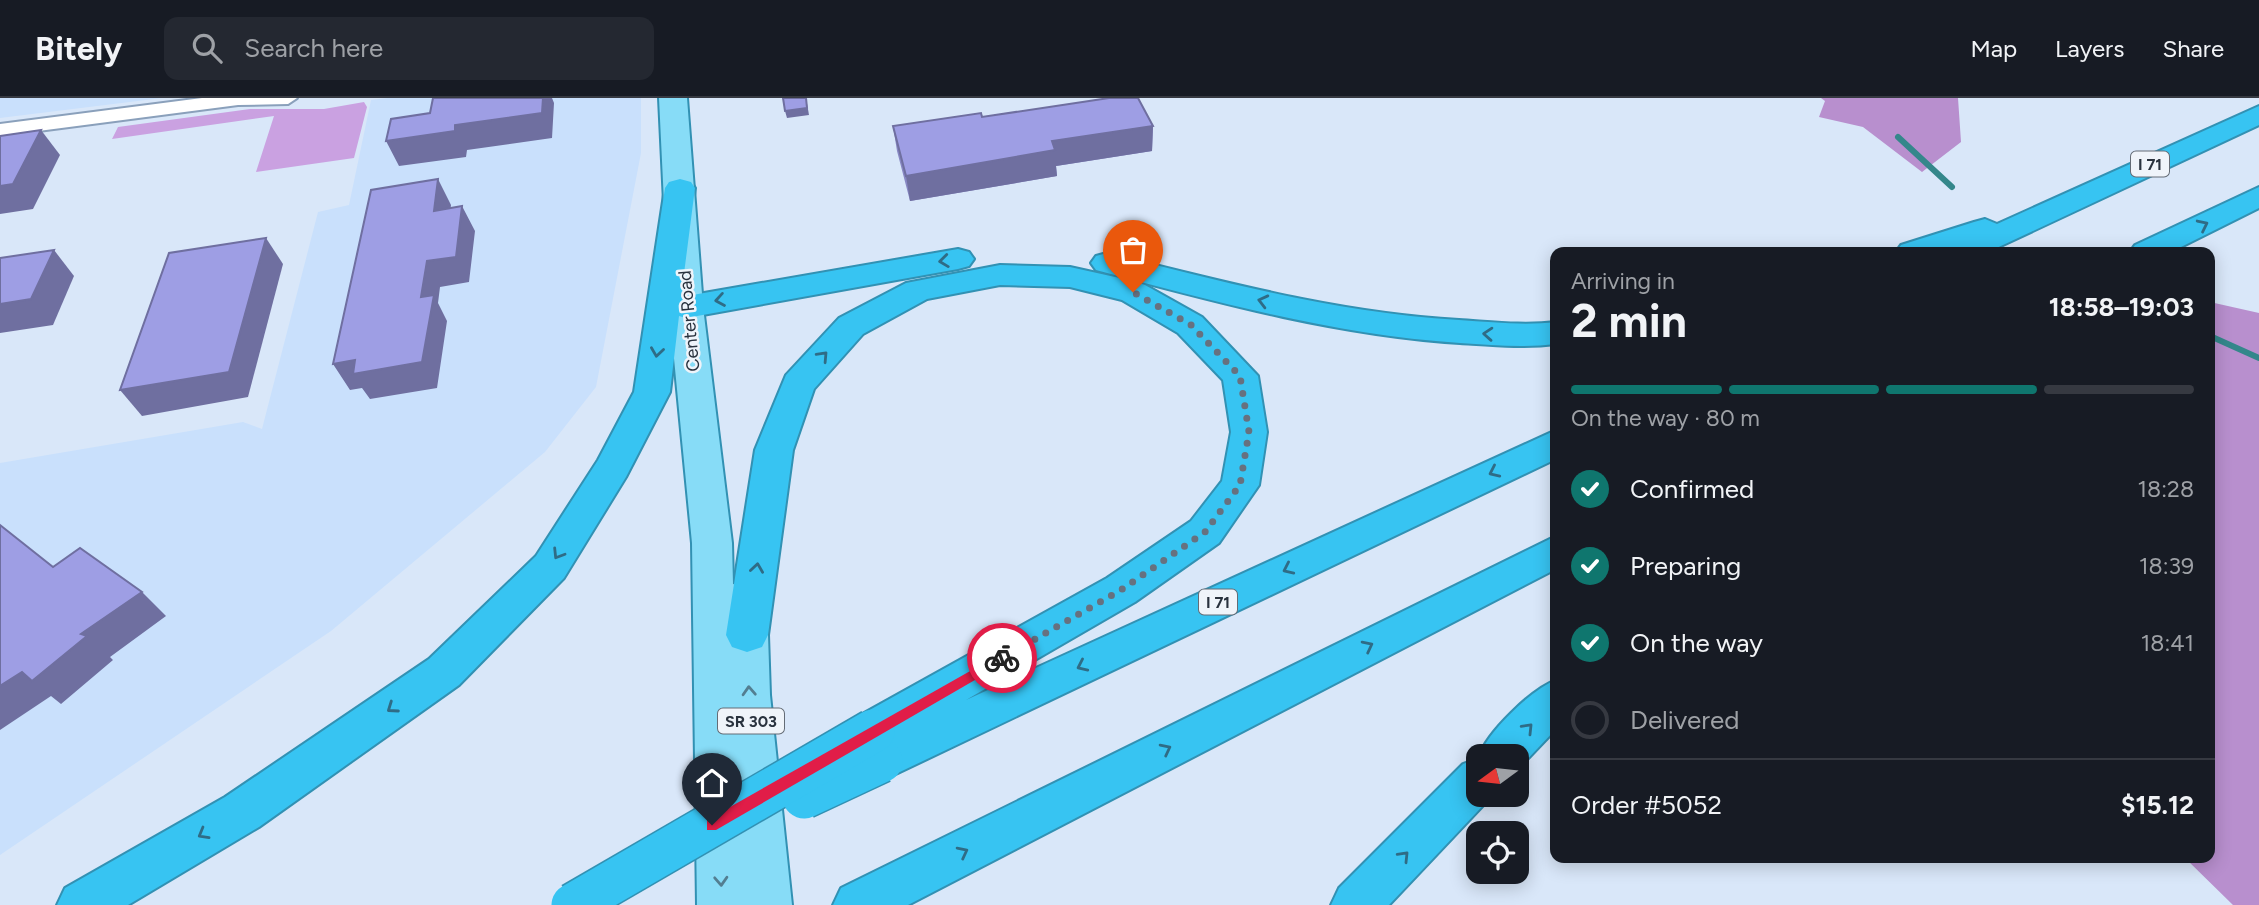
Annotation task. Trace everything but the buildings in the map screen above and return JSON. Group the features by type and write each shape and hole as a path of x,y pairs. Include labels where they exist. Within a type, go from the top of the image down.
{"highway":[{"name":"I 71","path":"1973,247 2259,114"},
{"path":"82,905 242,812 444,672 550,566 613,467 652,392 680,188"},
{"path":"2156,247 2259,196"},
{"path":"1927,247 2073,200"},
{"path":"686,307 917,264 993,255 1063,253 1322,316 1421,329 1531,336 1550,334"},
{"path":"747,635 774,450 797,384 851,326 918,290 1000,275 1070,277 1133,292 1191,325 1240,376 1249,432 1240,485 1205,532 1121,590 877,746"},
{"name":"I 71","path":"574,905 877,746 1550,446"},
{"path":"858,905 1550,554"},
{"path":"1513,744 1550,705"},
{"path":"1356,905 1466,792"}],"main road":[{"name":"Center Road","path":"673,98 686,307 712,543 716,753 723,905"},
{"name":"Center Road","path":"712,543 729,577 747,635 748,695 767,905"}],"street":[{"path":"0,130 242,99 288,98"}],"shaded area":[{"path":"0,98 162,98 0,118"},
{"path":"641,98 641,153 596,387 545,452 331,631 0,855 0,463 243,422 262,429 318,212 349,205 371,100"},
{"path":"1821,98 1958,98 1961,142 1922,172 1863,127 1819,117 1825,101"},
{"path":"364,102 367,107 354,158 256,172 274,116 112,139 118,127 250,109 324,109"},
{"path":"2215,303 2259,313 2259,905 2233,905 2190,863 2215,863"}],"waterway":[{"path":"1898,137 1952,187"},
{"path":"2215,338 2259,358"}],"way so far":[{"path":"1002,658 1121,590 1205,532 1240,485 1249,432 1240,376 1191,325 1133,292"}],"route":[{"path":"712,825 1002,658"}]}
